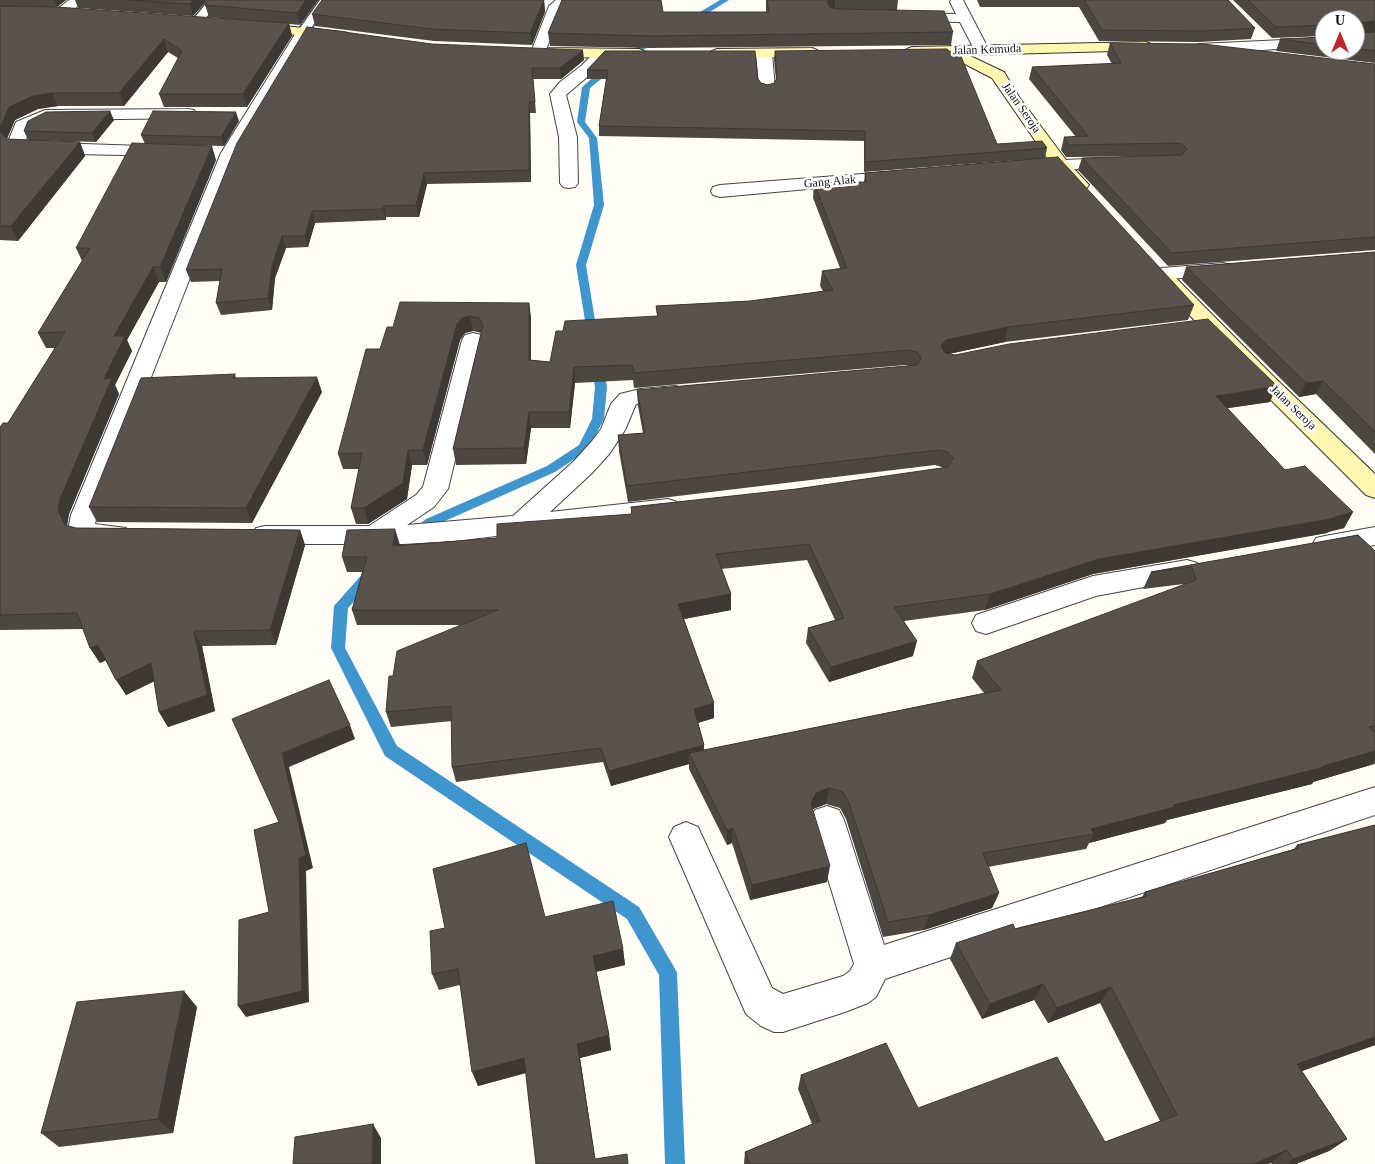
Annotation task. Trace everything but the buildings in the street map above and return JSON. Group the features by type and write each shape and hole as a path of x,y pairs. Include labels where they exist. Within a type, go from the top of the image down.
{"street":[{"path":"956,0 980,50"},
{"path":"539,52 555,3"},
{"path":"43,13 61,14 79,7"},
{"path":"895,16 965,18"},
{"path":"192,22 214,24"},
{"path":"240,26 304,31 357,38"},
{"path":"146,535 85,533 82,525 84,515 220,152 244,114 304,31"},
{"path":"1256,33 1269,47"},
{"path":"1199,49 1269,47 1315,43"},
{"name":"Jalan Kemuda","path":"900,52 1164,48"},
{"path":"1182,48 1292,58"},
{"name":"Jalan Seroja","path":"998,75 1005,62 1021,49"},
{"path":"521,52 651,55"},
{"name":"Jalan Seroja","path":"939,52 968,60 998,75 1012,98 1060,164 1090,197"},
{"path":"698,54 822,53"},
{"path":"570,183 568,137 558,94 566,85 605,54"},
{"path":"764,54 767,88"},
{"path":"180,152 20,147 16,144 14,126 58,113 205,114"},
{"path":"1011,168 1060,164 1135,162"},
{"name":"Gang Alak","path":"720,191 914,175"},
{"name":"Jalan Seroja","path":"1239,268 1155,266 1210,325 1375,489"},
{"path":"1182,328 1210,325"},
{"path":"374,536 425,501 435,489 473,340"},
{"path":"521,524 602,448 613,430 623,404 628,399 640,396 700,391"},
{"path":"245,535 403,536 687,506"},
{"path":"1297,550 1375,536"},
{"path":"986,623 1093,586 1210,566"},
{"path":"686,838 759,1001 774,1013 783,1013 845,994 863,984 874,966 1375,801"},
{"path":"827,820 874,966"}],"lane":[{"path":"192,22 215,0"},
{"path":"304,31 326,0"}],"waterway":[{"path":"689,21 725,0"},
{"path":"593,339 581,265 599,205 593,138 581,122 586,87 614,64 657,39"},
{"path":"416,534 431,522 551,469 584,447 598,419 601,387 597,365"},
{"path":"370,575 341,606 338,648 391,751 633,913 668,973 675,1164"}]}
